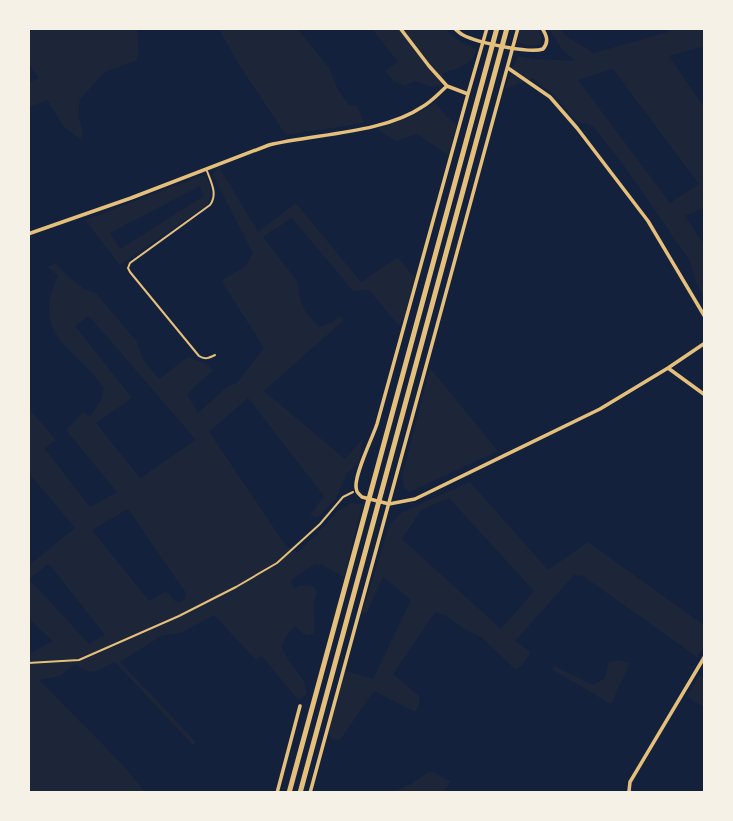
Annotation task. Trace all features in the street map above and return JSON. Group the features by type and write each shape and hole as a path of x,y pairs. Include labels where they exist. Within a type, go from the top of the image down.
{"highway":[{"path":"289,793 497,28"},
{"path":"299,793 507,28"}],"street":[{"path":"400,28 447,86 468,94"},
{"path":"454,28 473,39 536,51 545,46 547,39 542,28"},
{"path":"487,28 356,491 362,497 389,504 415,499 600,409 705,343"},
{"path":"310,793 518,28"},
{"path":"508,68 550,97 577,128 648,221 705,317"},
{"path":"28,233 131,198 269,145 372,127 395,120 422,108 447,86"},
{"path":"668,368 705,394"},
{"path":"631,793 630,782 705,656"},
{"path":"277,793 300,706"}],"lane":[{"path":"206,169 214,196 210,205 130,263 128,268 199,356 208,358 215,355"}],"path":[{"path":"28,663 79,660 227,592 277,563 320,524 345,495 356,491"}],"shaded area":[{"path":"28,28 137,28 137,60 105,72 80,99 78,116 83,131 81,140 64,127 47,100 28,108 28,83 39,78 28,62"},
{"path":"218,28 297,28 329,68 338,90 349,105 357,106 364,123 286,135"},
{"path":"371,28 445,28 455,38 477,49 468,62 443,73 441,86 433,87 414,81 405,86 394,81 385,71 398,62"},
{"path":"520,28 537,28 542,37 540,44 528,46 517,42"},
{"path":"548,28 559,28 566,36 594,53 675,28 705,28 705,46 669,56 705,109 705,207 685,216 705,246 705,299 696,282 690,261 625,167 592,125 577,122 555,96 533,78 505,89 518,56 575,61 562,49","holes":["613,69 699,184 670,203 578,80"]},
{"path":"435,103 457,125 448,155 417,134 396,141 377,129 413,116"},
{"path":"219,167 258,232 296,203 361,282 398,257 415,279 404,318 399,326 369,290 353,291 292,218 263,237 297,281 305,311 319,327 333,322 338,316 344,320 264,391 345,459 363,438 359,463 347,473 336,499 317,518 310,515 324,496 248,398 209,432 286,546 298,553 339,510 351,503 362,504 344,577 315,564 291,580 293,587 313,586 317,592 313,634 306,636 295,626 286,636 282,647 304,681 307,694 298,700 262,656 256,660 214,615 181,633 161,636 120,662 196,742 193,745 115,662 91,671 75,664 60,676 39,680 124,766 146,793 28,793 28,654 53,641 28,618 28,566 75,528 28,472 28,407 56,440 44,448 90,507 117,492 66,430 83,412 90,417 101,400 104,388 69,351 52,327 49,313 51,296 58,276 48,267 55,263 84,289 96,293 137,342 144,361 159,379 188,357 213,370 187,394 198,413 227,387 237,383 264,348 222,280 246,266 253,253 212,174","holes":["89,316 196,440 140,478 96,423 132,398 75,326","128,509 186,593 185,599 175,601 166,591 149,601 92,530","49,564 105,635 89,644 29,579"]},
{"path":"203,175 209,185 210,197 207,205 120,265 85,220","holes":["200,186 204,196 120,249 110,233"]},
{"path":"430,368 498,451 410,492 404,489 402,477"},
{"path":"470,482 548,570 588,542 705,626 705,644 697,657 583,576 574,575 515,641 531,652 516,670 482,638 435,612 393,674 419,696 419,706 415,712 374,691 340,740 332,739 326,732 343,670 373,679 411,600 383,577 366,614 362,612 390,524 402,512","holes":["449,498 534,591 501,629 402,539 421,510"]},
{"path":"619,660 630,663 611,704 553,670 554,666 593,685 605,678 609,662"},
{"path":"699,675 705,679 705,708 687,697"},
{"path":"430,771 451,781 443,793 390,793 411,784"}]}
